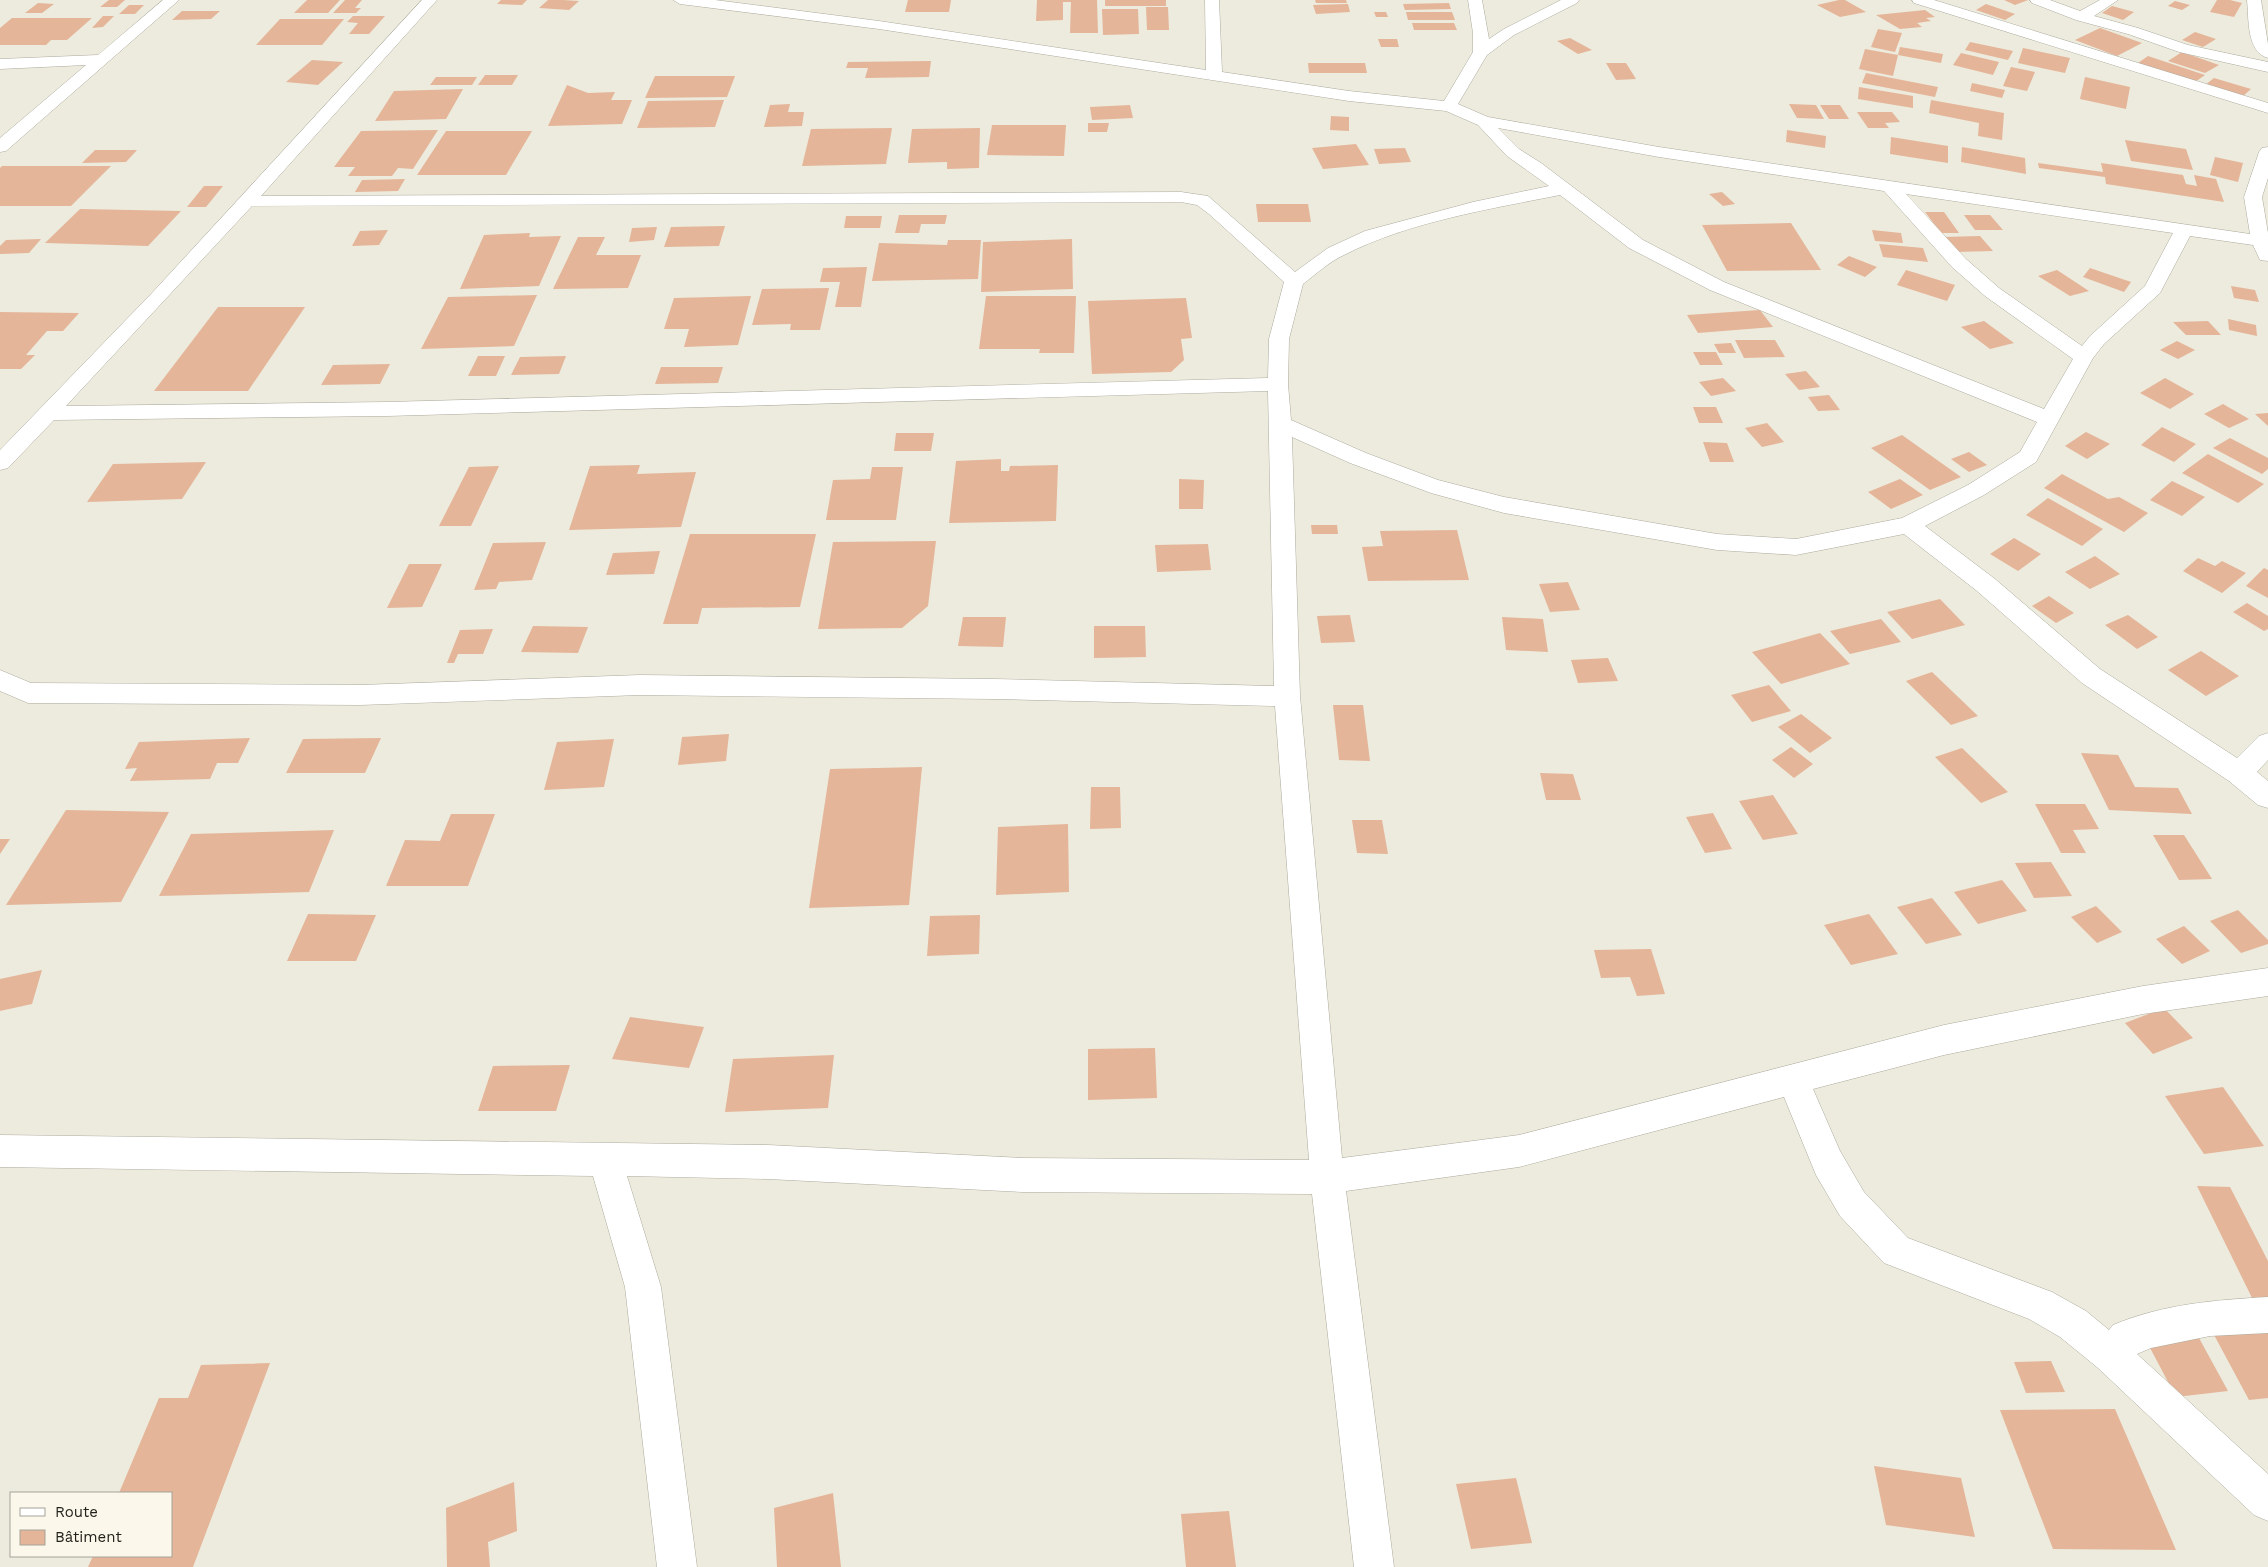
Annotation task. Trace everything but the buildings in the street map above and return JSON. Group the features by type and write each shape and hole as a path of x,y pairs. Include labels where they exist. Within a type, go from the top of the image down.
{"street":[{"path":"0,147 172,0"},
{"path":"0,463 159,297 430,0"},
{"path":"680,0 879,25 1349,96 1449,106 1484,121 1659,152 1891,188 2184,230 2265,247 2253,196 2268,152"},
{"path":"1212,0 1214,76"},
{"path":"1475,0 1481,33 1481,52"},
{"path":"1449,106 1481,52 1509,32 1572,0"},
{"path":"1918,0 2268,108"},
{"path":"2037,0 2081,17 2133,31 2184,48 2268,67"},
{"path":"2081,17 2110,0"},
{"path":"2254,0 2265,48"},
{"path":"0,64 101,60"},
{"path":"1484,121 1494,135 1518,158 1535,167 1636,244 1717,286 2049,419"},
{"path":"1891,188 1958,263 1992,292 2084,358"},
{"path":"1374,1567 1327,1177 1287,696 1281,424 1278,384 1279,339 1294,281 1334,252 1372,235 1473,206 1563,189"},
{"path":"247,201 1181,196 1202,200 1294,281"},
{"path":"1281,424 1358,458 1431,486 1504,505 1717,542 1756,546 1796,546 1908,525 1976,490 2028,457 2084,358 2097,340 2153,289 2184,230"},
{"path":"48,413 387,409 1278,384"},
{"path":"1908,525 1986,585 2091,676 2239,773 2268,797"},
{"path":"0,680 28,693 360,695 650,685 994,689 1287,696"},
{"path":"2239,773 2268,743"},
{"path":"0,1151 768,1162 1023,1175 1327,1177 1518,1151 1944,1040 2143,1000 2268,982"},
{"path":"1793,1080 1828,1163 1852,1204 1896,1251 2039,1305 2073,1324 2111,1355 2268,1501"},
{"path":"605,1160 643,1287 678,1567"},
{"path":"2111,1355 2126,1338 2151,1330 2210,1318 2268,1315"}]}
